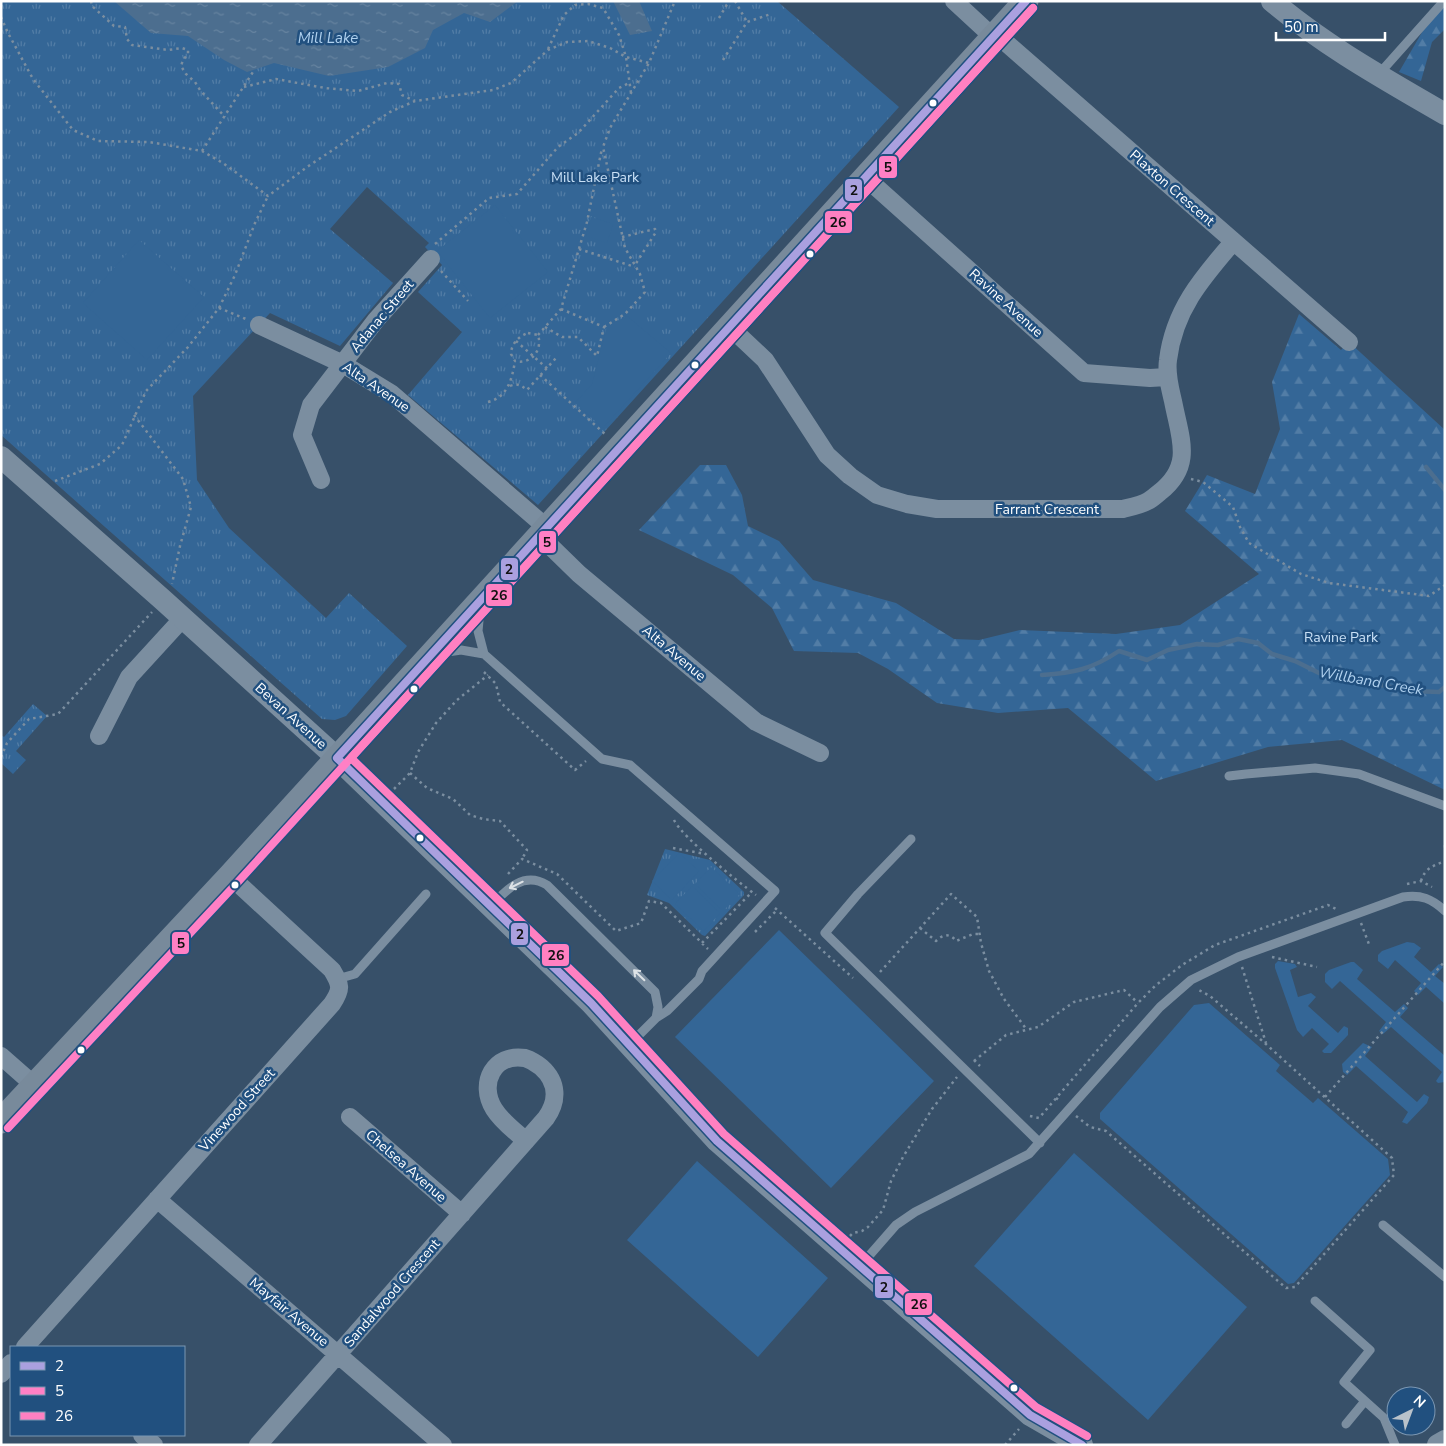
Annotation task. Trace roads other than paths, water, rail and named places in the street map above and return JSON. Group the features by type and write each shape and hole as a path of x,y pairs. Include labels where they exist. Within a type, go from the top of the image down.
{"main road":[{"path":"1,1121 230,876 1026,1"}],"street":[{"name":"Plaxton Crescent","path":"954,1 1349,342"},
{"path":"1272,1 1318,38 1445,114"},
{"name":"Ravine Avenue","path":"866,178 1084,373 1150,378 1167,377"},
{"path":"1167,377 1168,360 1178,318 1200,281 1233,242"},
{"name":"Adanac Street","path":"321,480 302,435 311,405 376,320 431,260"},
{"name":"Alta Avenue","path":"259,325 343,364 392,394 543,532 579,574 756,722 820,753"},
{"name":"Farrant Crescent","path":"730,327 765,360 827,455 850,476 877,495 907,504 937,509 1122,509 1148,502 1178,474 1182,459 1182,445 1167,377"},
{"name":"Bevan Avenue","path":"1,457 163,600 337,758 591,1003 717,1141 1030,1415 1082,1445"},
{"path":"99,736 129,677 183,618"},
{"path":"230,876 332,970 337,979"},
{"name":"Vinewood Street","path":"26,1346 332,1004 339,993 340,986 337,979"},
{"path":"1,1056 34,1085"},
{"name":"Sandalwood Crescent","path":"258,1445 462,1214 526,1141 552,1110 555,1090 552,1080 546,1071 535,1062 525,1058 514,1058 503,1062 495,1068 488,1077 486,1089 489,1100 495,1110 526,1141"},
{"name":"Chelsea Avenue","path":"350,1118 462,1214"},
{"name":"Mayfair Avenue","path":"157,1199 443,1445"},
{"path":"1,1374 10,1364"},
{"path":"143,1436 154,1445"},
{"path":"1438,1445 1445,1441"}],"lane":[{"path":"1378,75 1444,1"},
{"path":"480,601 478,631 484,654"},
{"path":"433,654 460,650 484,654 602,758 630,765 775,891 702,971 699,979 630,1044"},
{"path":"1229,776 1315,768 1359,774 1445,806"},
{"path":"911,839 858,894 825,933 1040,1143"},
{"path":"491,906 507,890 529,880 539,880 547,885 655,992 658,1007 656,1018"},
{"path":"337,979 355,974 426,894"},
{"path":"860,1266 901,1221 1029,1154 1160,1007 1191,980 1238,956 1403,898 1414,896 1427,898 1445,911"},
{"path":"1383,1225 1445,1277"},
{"path":"1315,1300 1370,1350 1344,1382 1384,1418 1395,1445"},
{"path":"1346,1424 1365,1401"}],"water":[{"name":"Mill Lake","path":"114,1 518,1 490,22 464,13 433,30 425,48 388,67 329,76 274,63 247,72 224,60 188,36 151,33"},
{"path":"613,1 639,1 652,31 630,35"}],"waterway":[{"path":"1426,467 1445,490"},
{"name":"Willband Creek","path":"1042,675 1082,669 1100,662 1119,651 1147,660 1168,650 1197,644 1218,645 1238,639 1258,643 1272,654 1295,661 1319,673 1412,691 1439,692 1445,687"}],"park label":[{"name":"Mill Lake Park","path":"595,177"},
{"name":"Ravine Park","path":"1341,637"}]}
